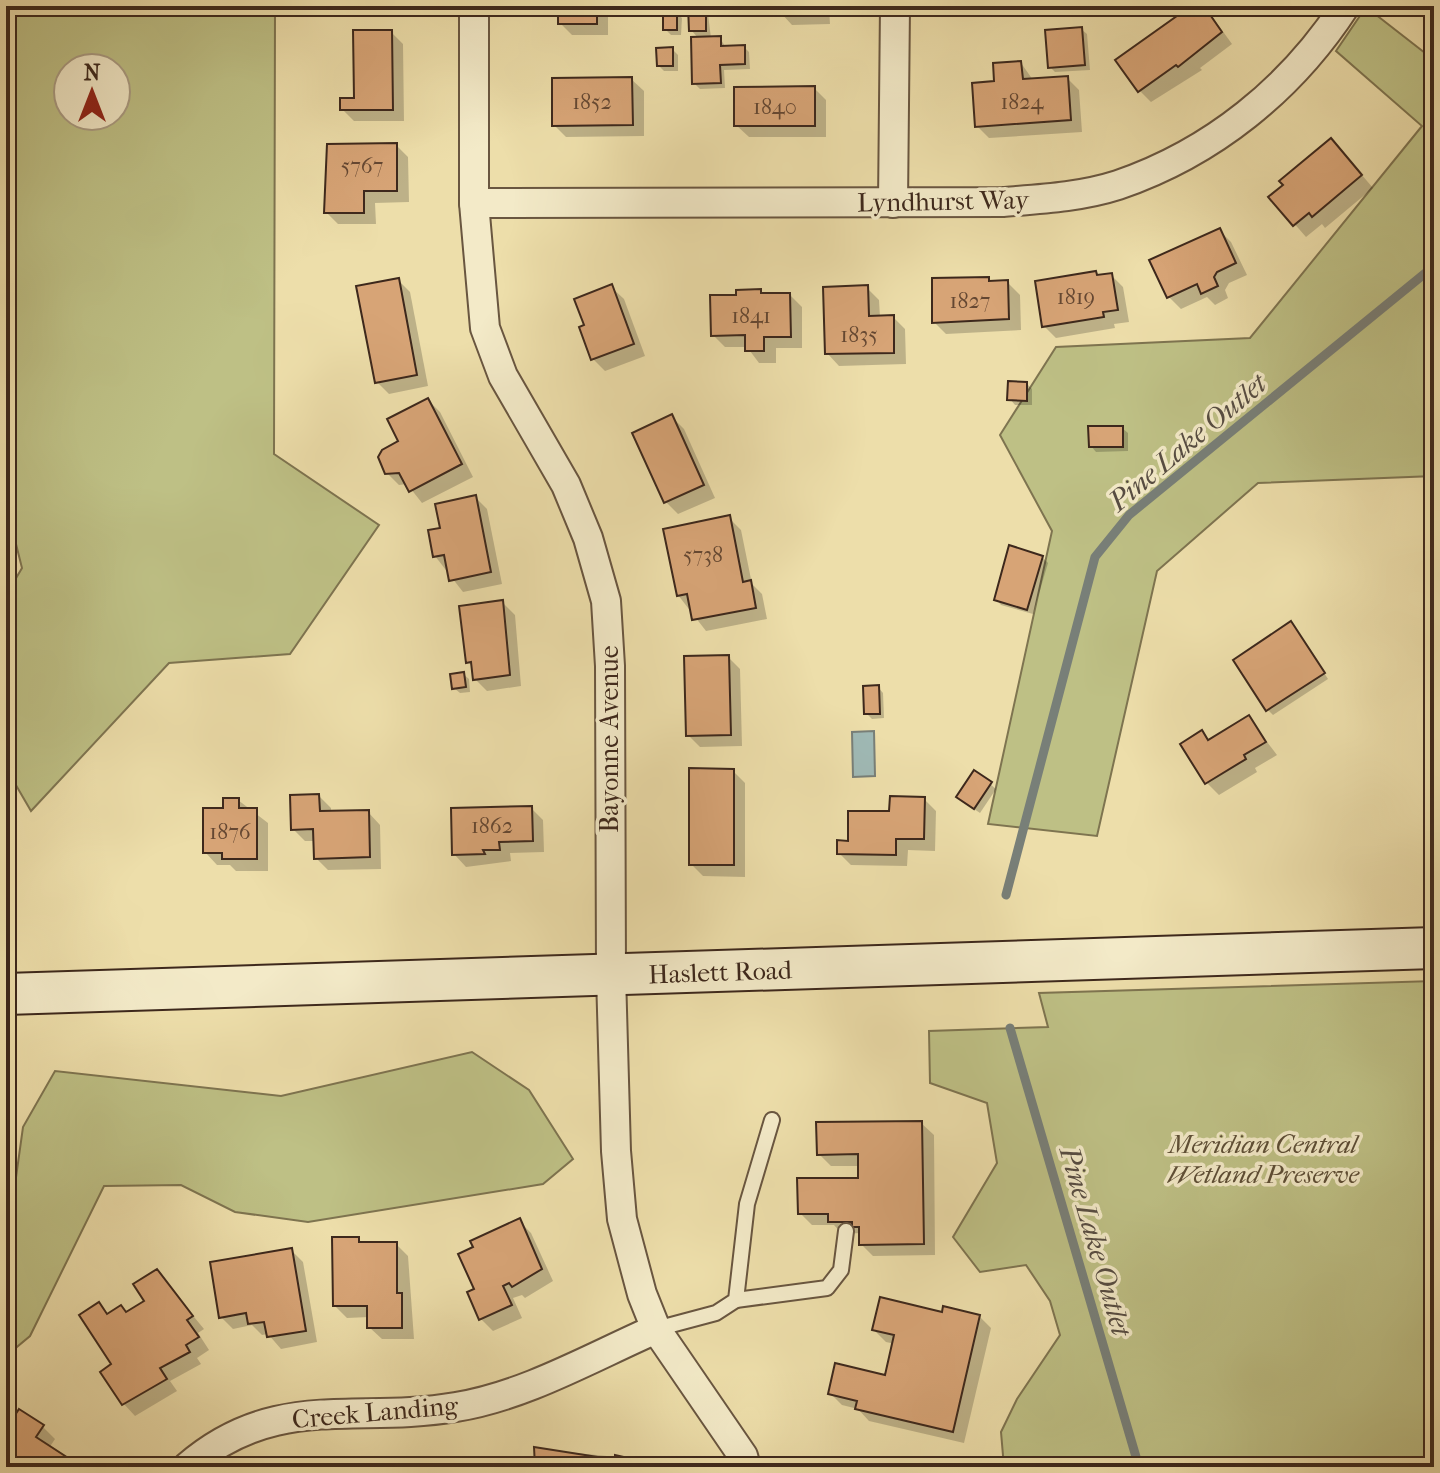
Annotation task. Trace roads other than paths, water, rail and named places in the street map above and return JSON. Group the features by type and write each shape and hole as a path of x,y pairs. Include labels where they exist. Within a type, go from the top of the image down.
{"main road":[{"name":"Haslett Road","path":"6,994 1434,948"}],"street":[{"name":"Bayonne Avenue","path":"474,6 474,203 485,328 503,376 566,485 588,538 606,601 610,666 611,975 616,1151 622,1219 642,1294 656,1329 743,1456 746,1467"},
{"path":"893,203 895,6"},
{"name":"Lyndhurst Way","path":"474,203 1003,202 1060,197 1116,186 1173,162 1227,133 1274,91 1344,7"},
{"name":"Creek Landing","path":"187,1467 218,1445 275,1421 332,1411 425,1411 479,1402 656,1329"}],"lane":[{"path":"736,1300 747,1204 772,1120"},
{"path":"656,1329 716,1313 736,1300 827,1288 841,1270 846,1231"}],"water":[{"path":"874,731 875,776 853,777 852,732"}],"waterway":[{"name":"Pine Lake Outlet","path":"1006,895 1095,557 1129,515 1434,266"},
{"name":"Pine Lake Outlet","path":"1010,1028 1139,1467"}],"park label":[{"name":"Meridian Central Wetland Preserve","path":"1263,1159"}]}
